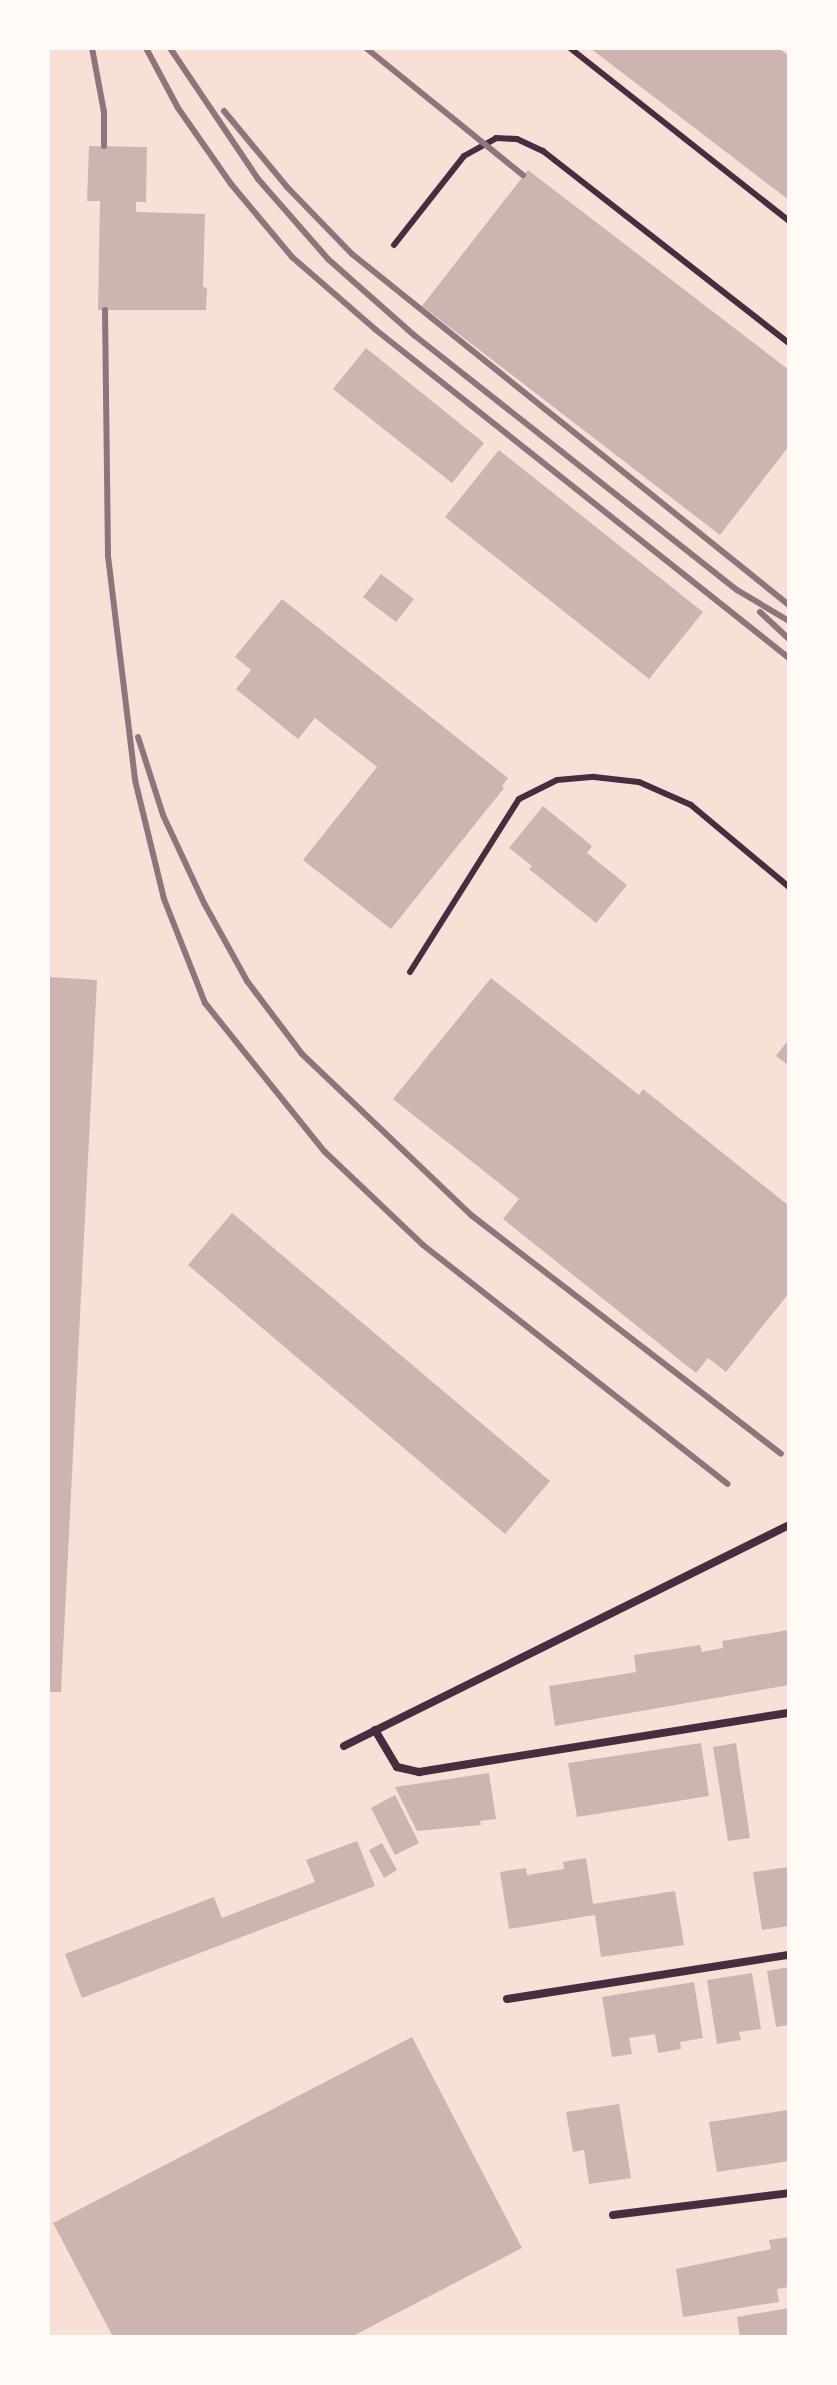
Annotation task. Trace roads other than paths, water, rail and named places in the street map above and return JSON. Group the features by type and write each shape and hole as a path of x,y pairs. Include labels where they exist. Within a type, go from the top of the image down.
{"street":[{"path":"344,1746 789,1525"},
{"path":"375,1730 397,1767 419,1772 789,1713"},
{"path":"507,1999 789,1955"},
{"path":"613,2215 789,2193"}],"lane":[{"path":"570,48 789,221"},
{"path":"394,245 464,156 496,138 517,139 543,151 789,343"},
{"path":"410,972 519,799 557,780 594,777 639,782 691,805 789,887"}],"railway":[{"path":"92,48 104,112 104,146"},
{"path":"146,48 178,108 231,184 292,257 376,330 789,658"},
{"path":"170,48 258,179 328,259 414,335 737,590 789,621"},
{"path":"366,48 523,175"},
{"path":"224,111 287,187 352,254 789,605"},
{"path":"105,310 108,556 135,780 164,899 205,1003 325,1152 423,1245 728,1484"},
{"path":"760,612 789,639"},
{"path":"138,737 163,815 204,903 247,981 302,1054 471,1215 781,1454"}]}
